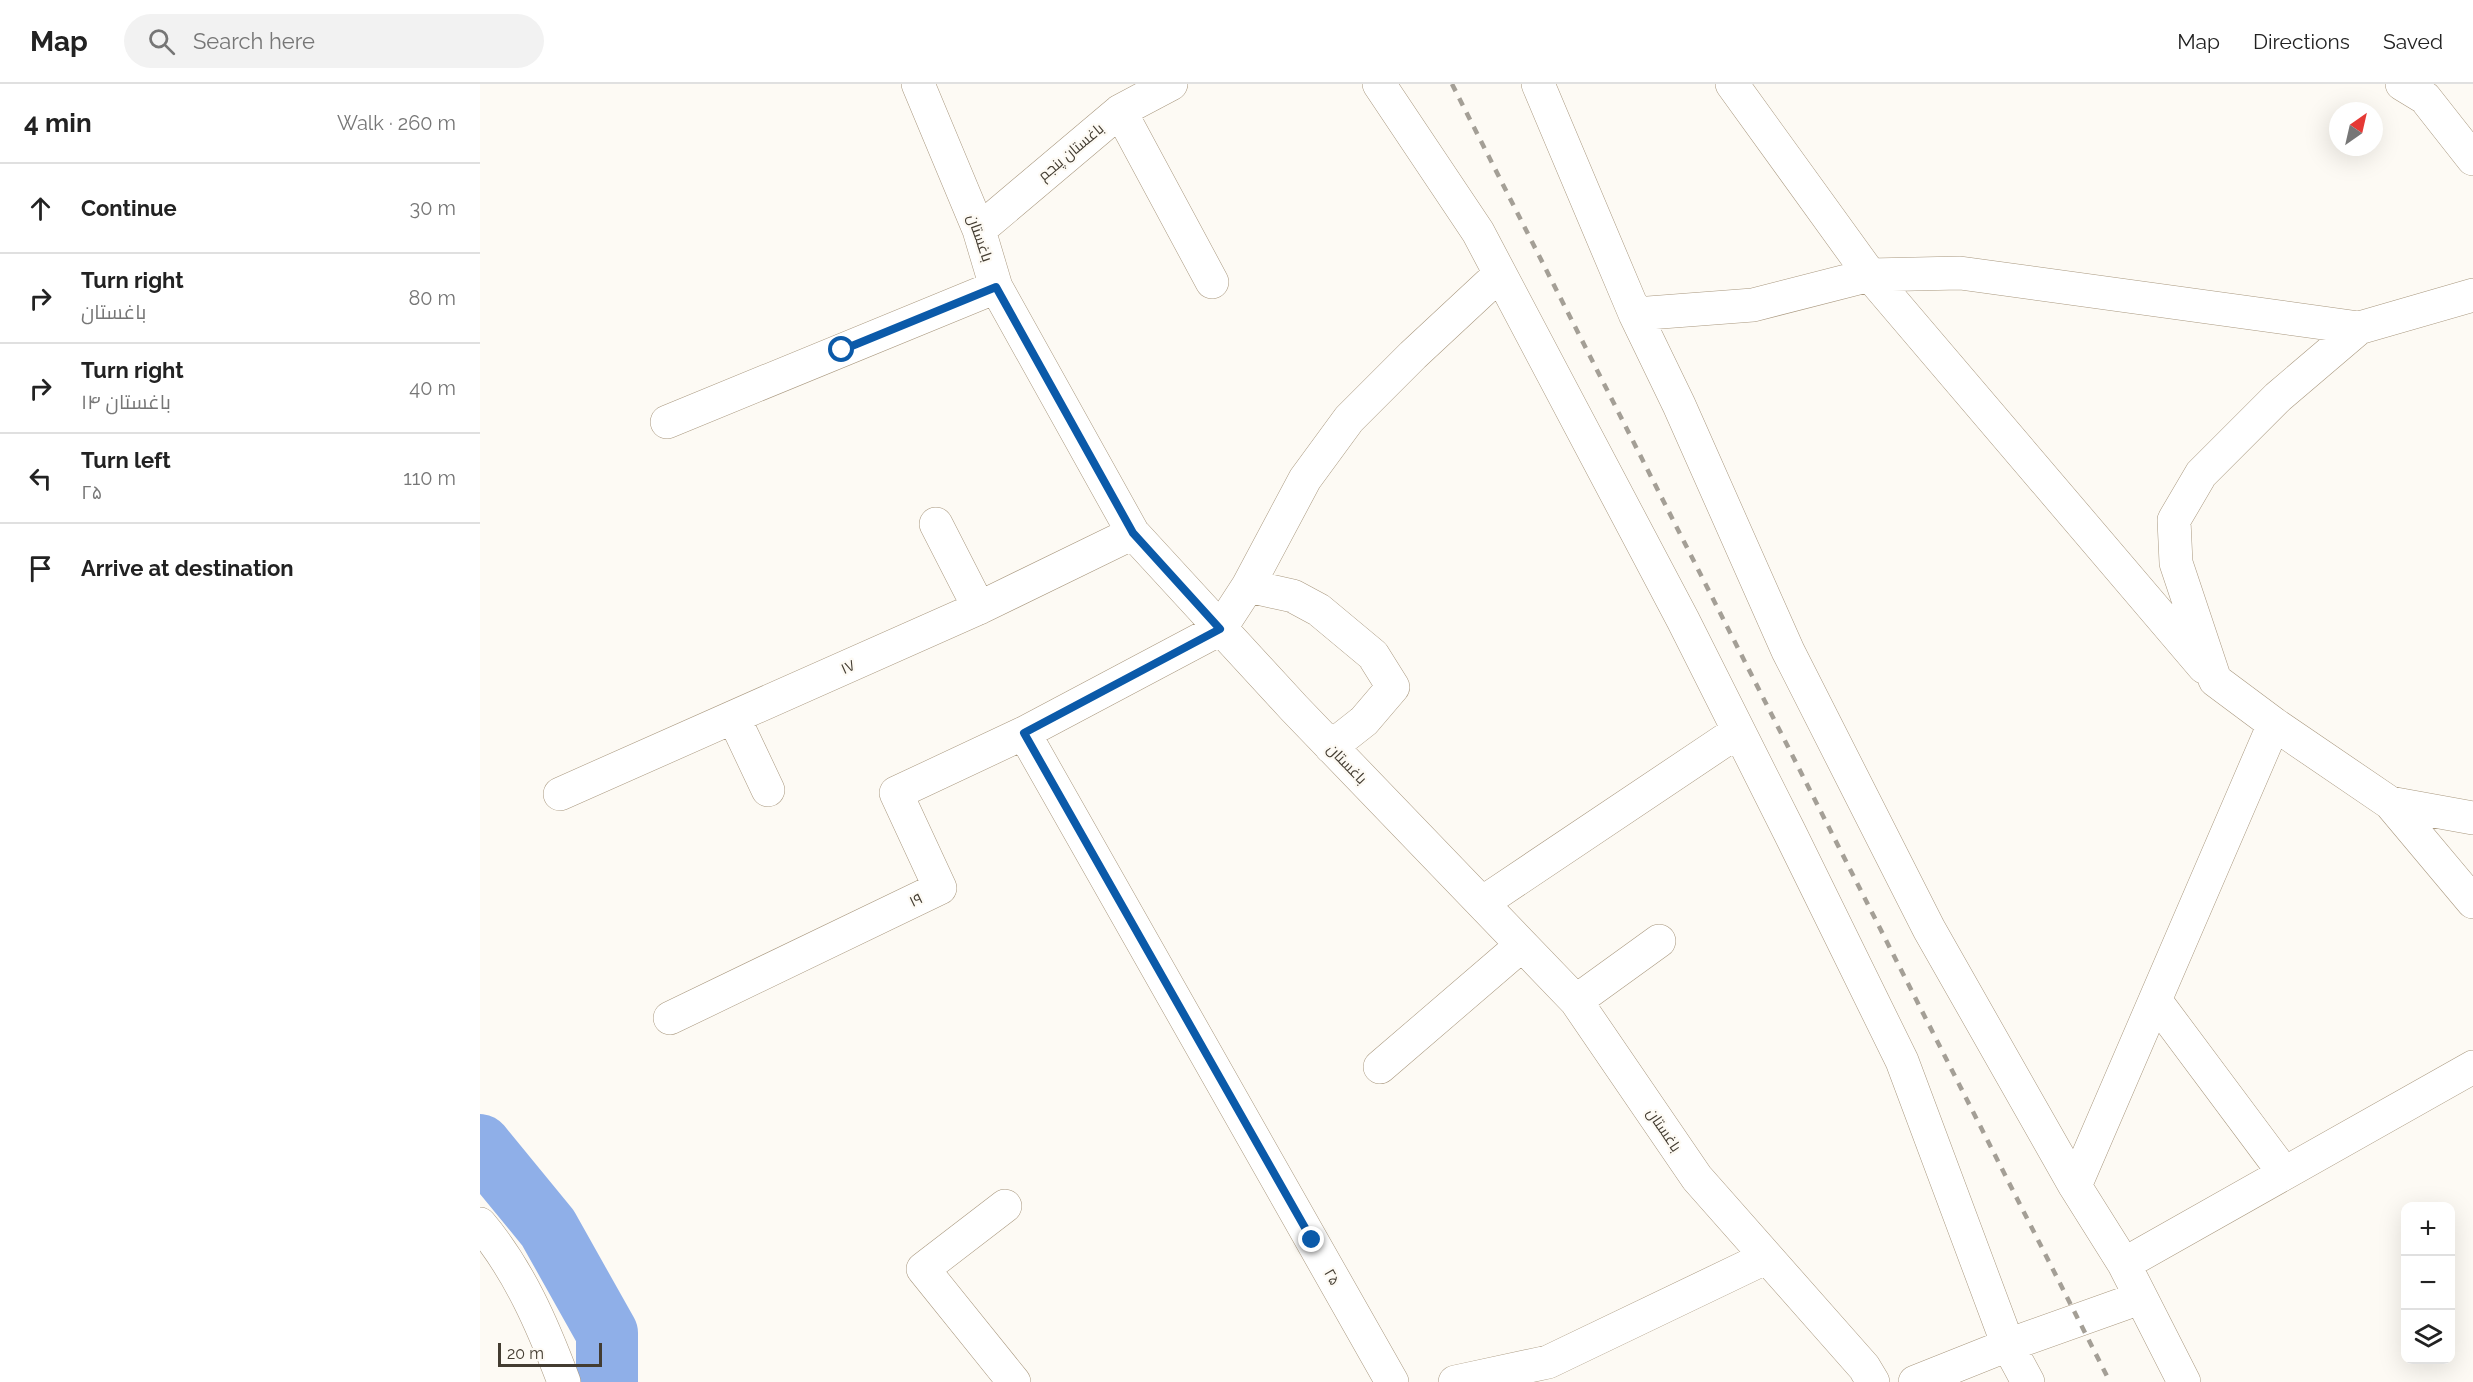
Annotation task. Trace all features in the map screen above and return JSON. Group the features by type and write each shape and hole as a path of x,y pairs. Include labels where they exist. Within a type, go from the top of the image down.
{"street":[{"name":"باغستان","path":"918,84 979,230 996,287 1133,533 1331,747 1576,1001 1697,1178 1864,1367 1873,1382"},
{"name":"باغستان پنجم","path":"979,230 1120,111 1171,84"},
{"path":"1379,84 1478,232 1683,620 1902,1061 2008,1346 2028,1382"},
{"path":"1538,84 1635,314 1693,436 1788,651 1929,929 2075,1186 2124,1264 2184,1382"},
{"path":"1732,84 1870,275 2215,680 2274,724 2390,803 2473,902"},
{"path":"2402,84 2425,98 2473,159"},
{"path":"1120,111 1212,282"},
{"path":"1024,733 1220,629 1248,586 1305,479 1349,419 1500,273"},
{"path":"1635,314 1753,305 1870,275 1960,273 2359,328 2473,295"},
{"path":"667,422 996,287"},
{"path":"2215,680 2176,563 2175,520 2200,474 2278,397 2359,328"},
{"path":"936,524 979,608"},
{"name":"۱۷","path":"560,794 979,608 1133,533"},
{"path":"1248,586 1293,596 1320,610 1373,655 1393,687 1364,721 1331,747"},
{"path":"734,718 768,790"},
{"path":"2075,1186 2274,724"},
{"path":"1482,903 1737,732"},
{"name":"۱۹","path":"670,1018 940,888 896,793 1024,733"},
{"name":"۲۵","path":"1024,733 1392,1382"},
{"path":"2390,803 2473,818"},
{"path":"1576,1001 1659,941"},
{"path":"1380,1067 1522,945"},
{"path":"2155,1000 2284,1173"},
{"path":"2124,1264 2473,1067"},
{"path":"1005,1206 923,1269 1014,1382"},
{"path":"480,1224 501,1249 543,1328 564,1382"},
{"path":"1455,1382 1552,1372 1765,1257"},
{"path":"1916,1382 2140,1298"}],"waterway":[{"path":"480,1145 548,1228 607,1333 607,1382"}],"railway":[{"path":"1452,84 2110,1382"}],"route":[{"path":"842,350 996,287 1133,533 1220,629 1024,733 1312,1240"}]}
